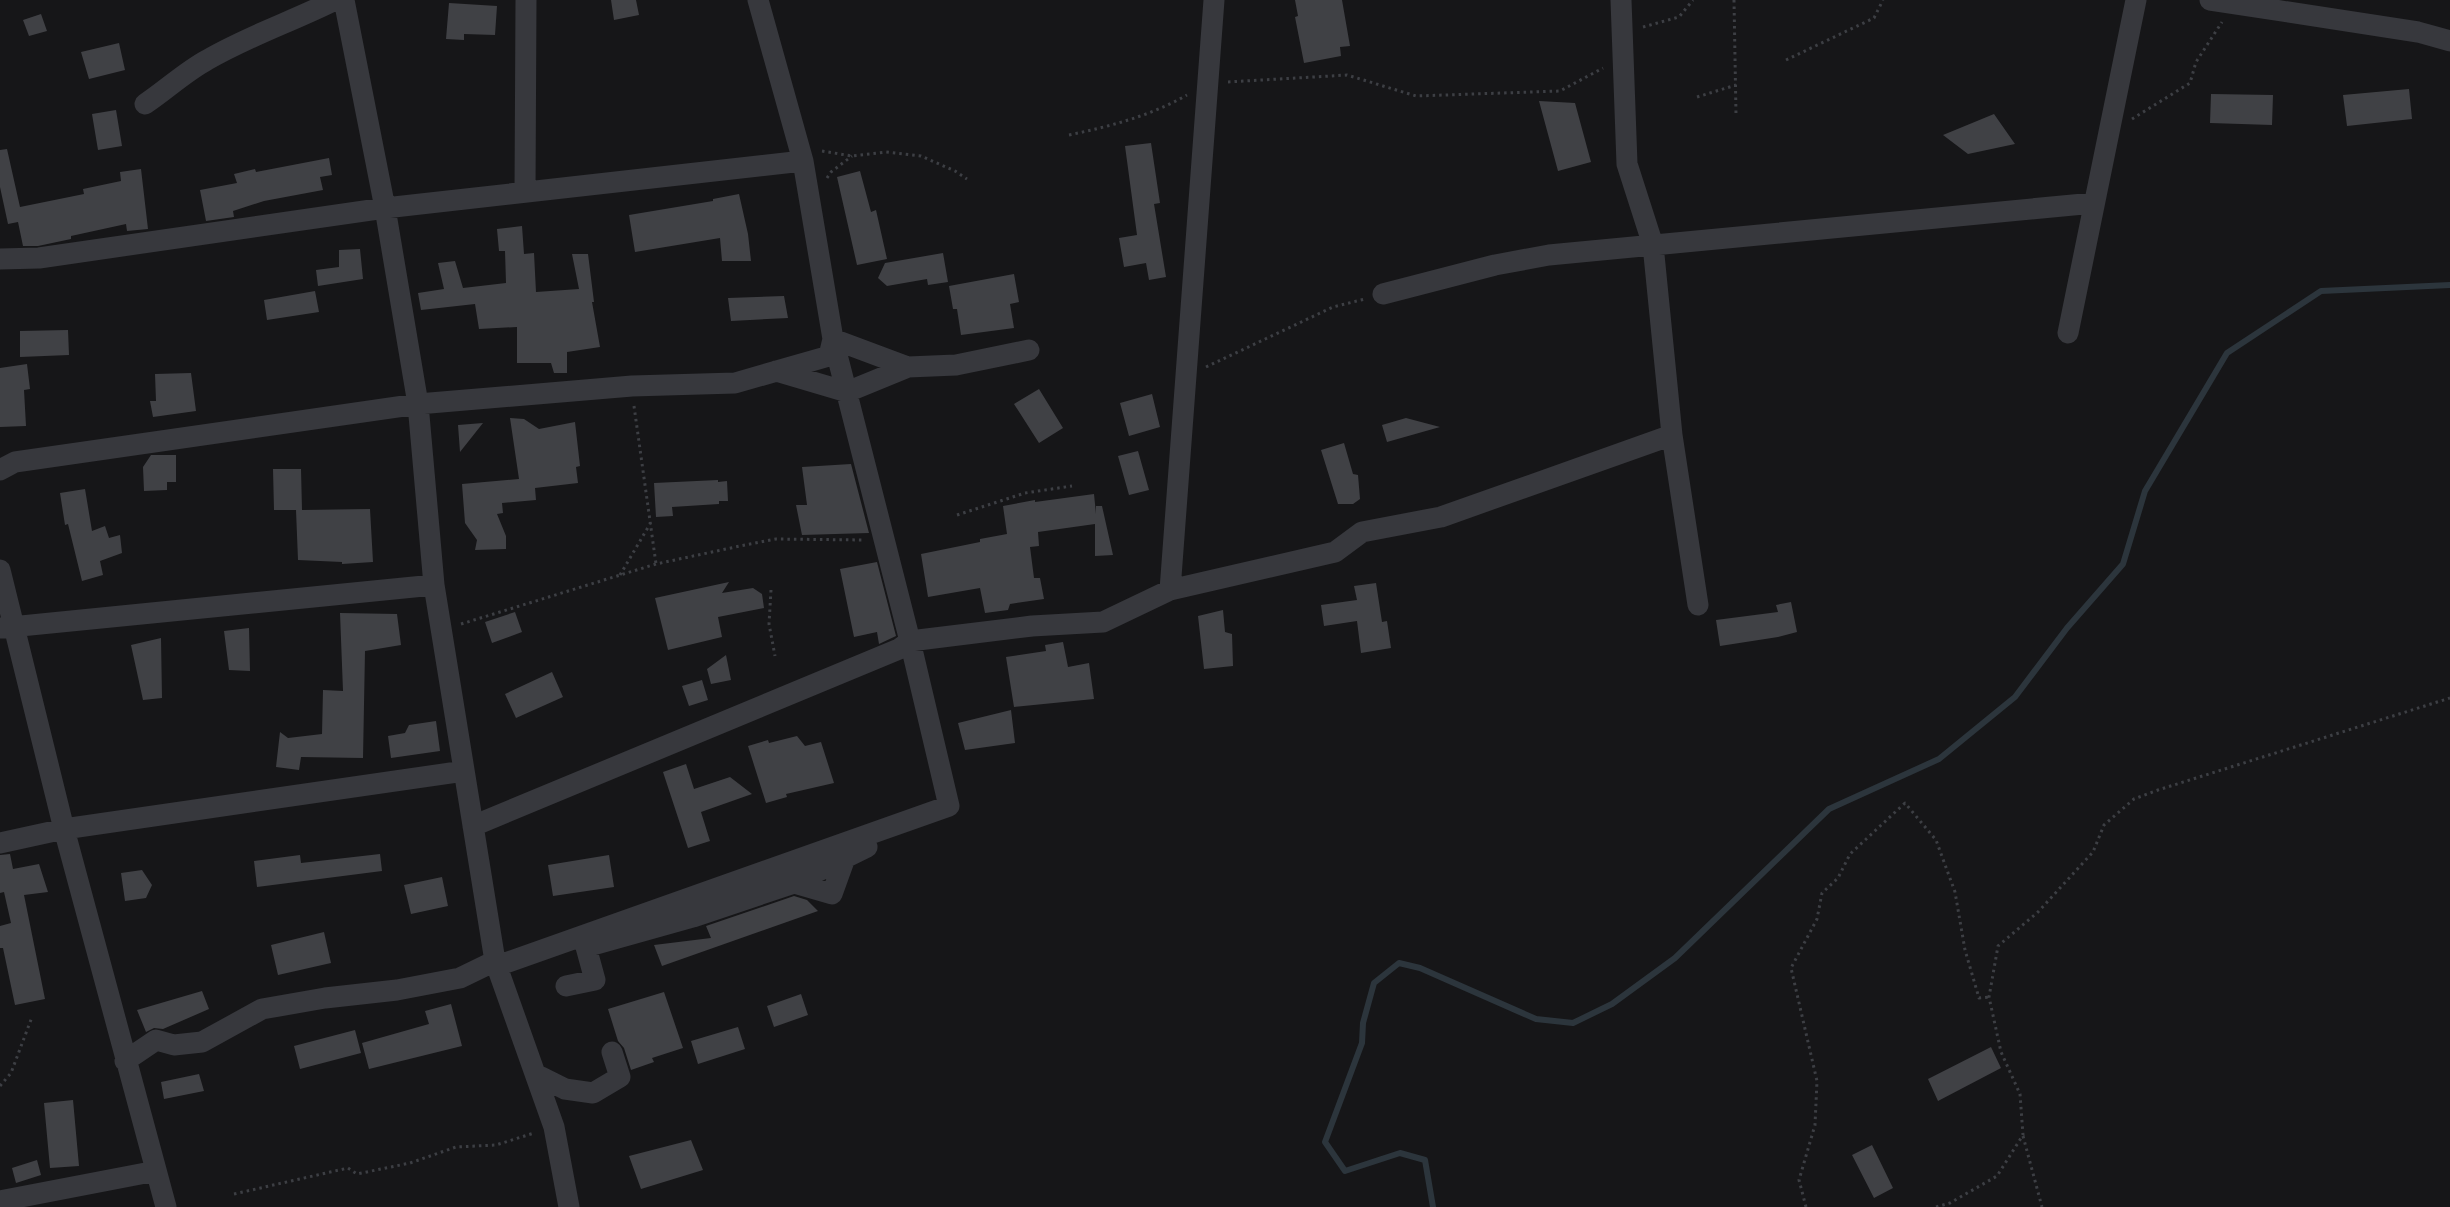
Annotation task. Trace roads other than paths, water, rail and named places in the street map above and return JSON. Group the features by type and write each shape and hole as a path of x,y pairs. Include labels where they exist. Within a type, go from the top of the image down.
{"street":[{"path":"145,104 207,60 335,0"},
{"path":"344,0 385,208 418,404 434,585 495,961 554,1127 569,1207"},
{"path":"525,192 526,0"},
{"path":"495,961 497,966 949,806 884,535 833,339 801,154 758,0"},
{"path":"1170,590 1214,0"},
{"path":"1621,0 1627,164 1653,245 1672,435 1698,605"},
{"path":"2068,333 2136,0"},
{"path":"2210,0 2418,32 2450,41"},
{"path":"0,259 39,258 385,208 525,192 801,154"},
{"path":"1383,294 1495,266 1549,255 2094,204"},
{"path":"833,339 908,367"},
{"path":"0,470 14,462 418,404 632,386 735,383 828,356 833,339"},
{"path":"776,371 847,392 908,367 956,364 1029,350"},
{"path":"473,826 898,649 910,641 1032,626 1103,622 1170,590 1335,552 1362,532 1440,517 1672,435"},
{"path":"0,570 7,627 64,829 166,1207"},
{"path":"7,627 434,585"},
{"path":"0,843 64,829 464,771"},
{"path":"566,986 595,980 586,947 693,917 794,883 894,832 899,824"},
{"path":"126,1061 156,1040 174,1045 202,1042 262,1009 326,998 397,990 460,978 495,961"},
{"path":"537,1078 541,1077 565,1089 593,1093 620,1077 612,1052"},
{"path":"0,1202 156,1171"}],"waterway":[{"path":"1433,1207 1425,1160 1400,1153 1345,1171 1325,1142 1362,1043 1363,1023 1374,983 1399,963 1420,968 1536,1019 1573,1023 1612,1004 1675,958 1829,809 1939,759 2015,697 2067,628 2123,564 2145,491 2227,353 2321,291 2450,285"}]}
